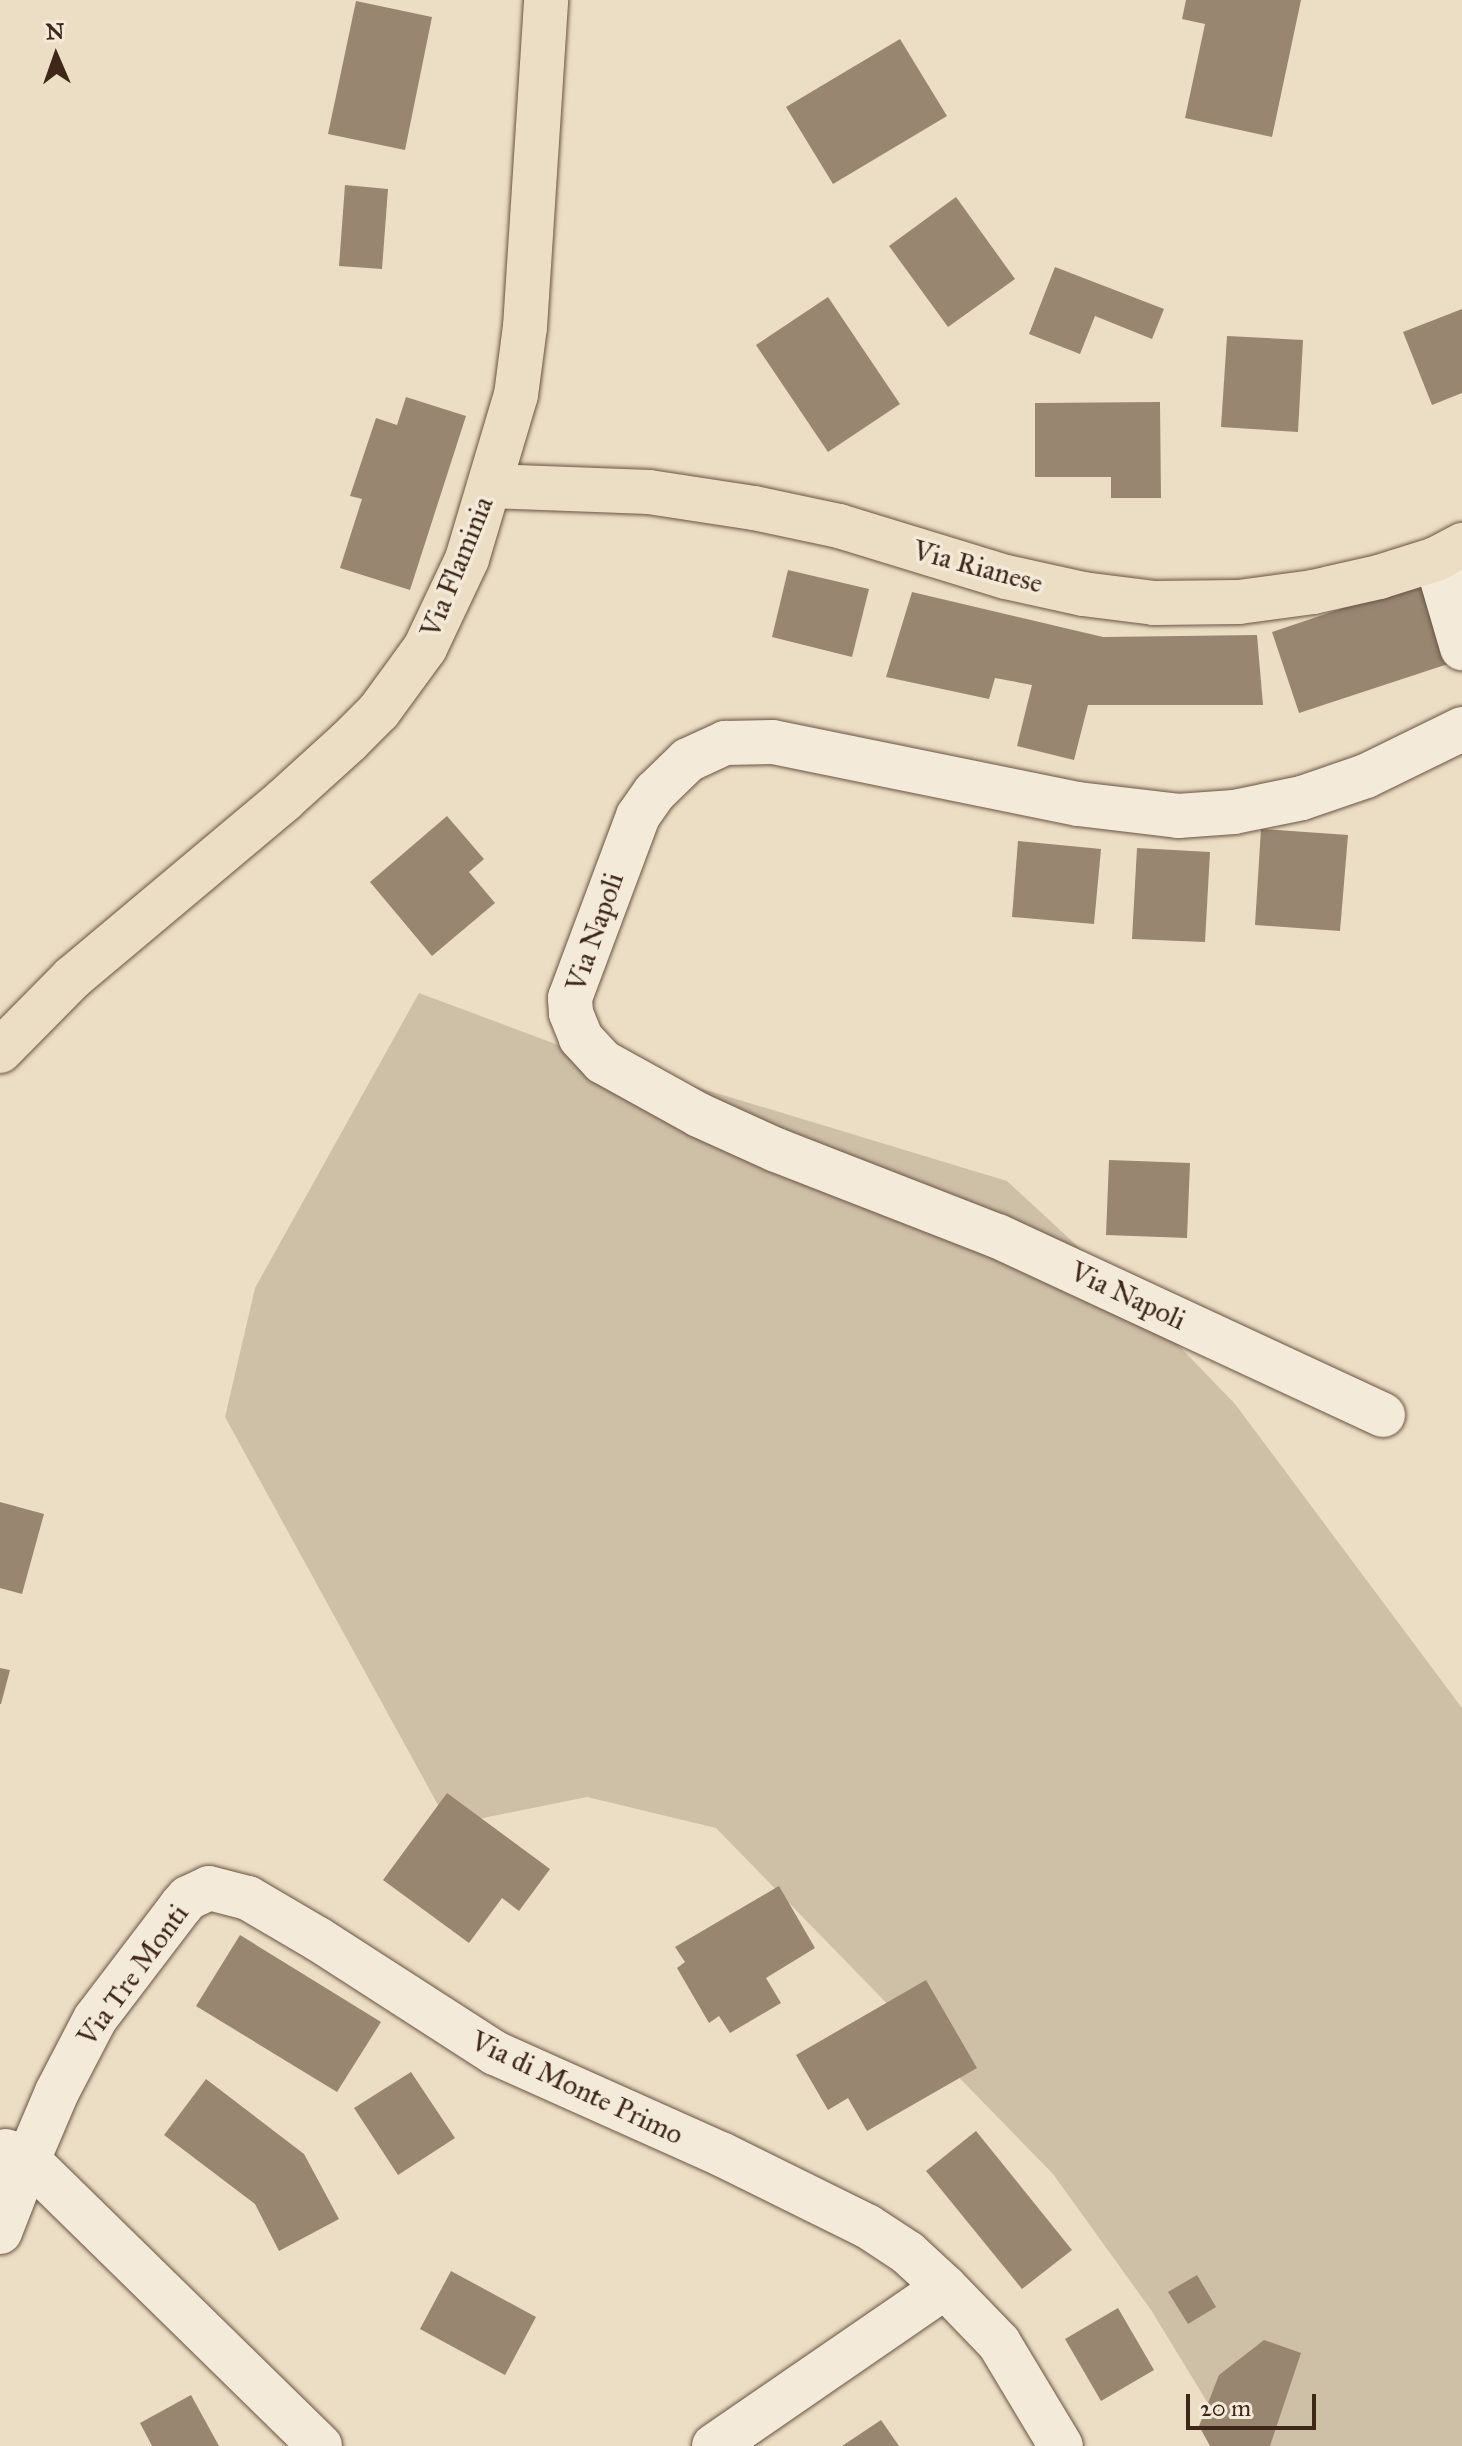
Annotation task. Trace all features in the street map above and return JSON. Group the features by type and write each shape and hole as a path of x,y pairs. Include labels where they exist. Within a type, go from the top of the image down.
{"main road":[{"name":"Via Flaminia","path":"0,1051 72,978 284,800 379,711 425,648 448,603 490,486 522,360 546,0"},
{"name":"Via Rianese","path":"490,486 649,492 754,508 839,526 1006,577 1083,594 1154,603 1271,599 1379,577 1449,552"}],"street":[{"path":"1449,552 1462,648"},
{"name":"Via Napoli","path":"1383,1415 1011,1242 789,1156 699,1115 603,1062 581,1038 571,1013 570,998 638,816 655,792 688,760 725,743 773,742 1078,804 1178,816 1234,812 1302,798 1387,767 1462,729"},
{"name":"Via Tre Monti","path":"0,2232 14,2155 57,2092 95,2019 181,1906 188,1898 209,1888"},
{"name":"Via di Monte Primo","path":"209,1888 222,1888 248,1898 495,2053 843,2214 897,2244 945,2287 999,2343 1061,2446"},
{"path":"14,2155 320,2446"},
{"path":"714,2446 945,2287"}],"shaded area":[{"path":"419,993 561,1046 1007,1181 1127,1292 1235,1404 1462,1708 1462,2446 1234,2446 1151,2310 1053,2174 716,1828 587,1797 449,1825 225,1417 255,1288"}],"building":[{"path":"1186,0 1301,0 1272,137 1185,118 1205,24 1182,19"},
{"path":"356,1 432,17 405,150 328,134"},
{"path":"900,39 947,116 833,184 786,107"},
{"path":"345,185 388,189 382,269 339,266"},
{"path":"956,197 1015,279 948,327 889,246"},
{"path":"1055,267 1164,309 1152,339 1095,316 1080,354 1029,334"},
{"path":"828,297 900,404 828,452 756,345"},
{"path":"1462,309 1462,393 1432,405 1403,332"},
{"path":"1227,336 1303,340 1298,432 1221,427"},
{"path":"406,397 466,416 410,590 340,568 362,499 350,496 376,418 397,425"},
{"path":"1160,402 1161,498 1111,498 1111,477 1035,477 1035,403"},
{"path":"788,570 869,589 852,657 772,637"},
{"path":"1427,580 1454,662 1299,713 1272,632"},
{"path":"912,592 1103,637 1257,635 1263,705 1088,705 1074,760 1017,746 1032,685 995,678 989,699 886,677"},
{"path":"447,816 484,859 469,872 495,903 432,956 370,882"},
{"path":"1261,829 1348,835 1340,931 1255,925"},
{"path":"1018,841 1101,849 1094,924 1012,917"},
{"path":"1137,848 1210,852 1205,942 1132,939"},
{"path":"1109,1160 1190,1163 1187,1238 1106,1235"},
{"path":"0,1502 44,1514 22,1594 0,1588"},
{"path":"0,1668 10,1670 1,1704 0,1704"},
{"path":"447,1793 550,1869 519,1911 502,1898 469,1943 383,1880"},
{"path":"779,1886 815,1948 766,1978 781,2003 730,2033 719,2016 709,2023 677,1968 685,1962 675,1947"},
{"path":"240,1935 381,2022 337,2092 196,2006"},
{"path":"926,1980 977,2068 867,2131 848,2098 828,2110 796,2055"},
{"path":"411,2072 455,2138 398,2175 354,2108"},
{"path":"206,2079 304,2154 339,2219 279,2251 255,2204 164,2135"},
{"path":"976,2131 1072,2250 1022,2289 926,2171"},
{"path":"451,2271 536,2317 505,2375 420,2329"},
{"path":"1197,2275 1216,2307 1188,2324 1168,2292"},
{"path":"1118,2308 1154,2370 1101,2401 1065,2339"},
{"path":"1264,2340 1301,2353 1270,2446 1210,2446 1199,2426 1219,2375"},
{"path":"191,2395 219,2446 152,2446 140,2423"},
{"path":"881,2420 899,2446 842,2446"}]}
